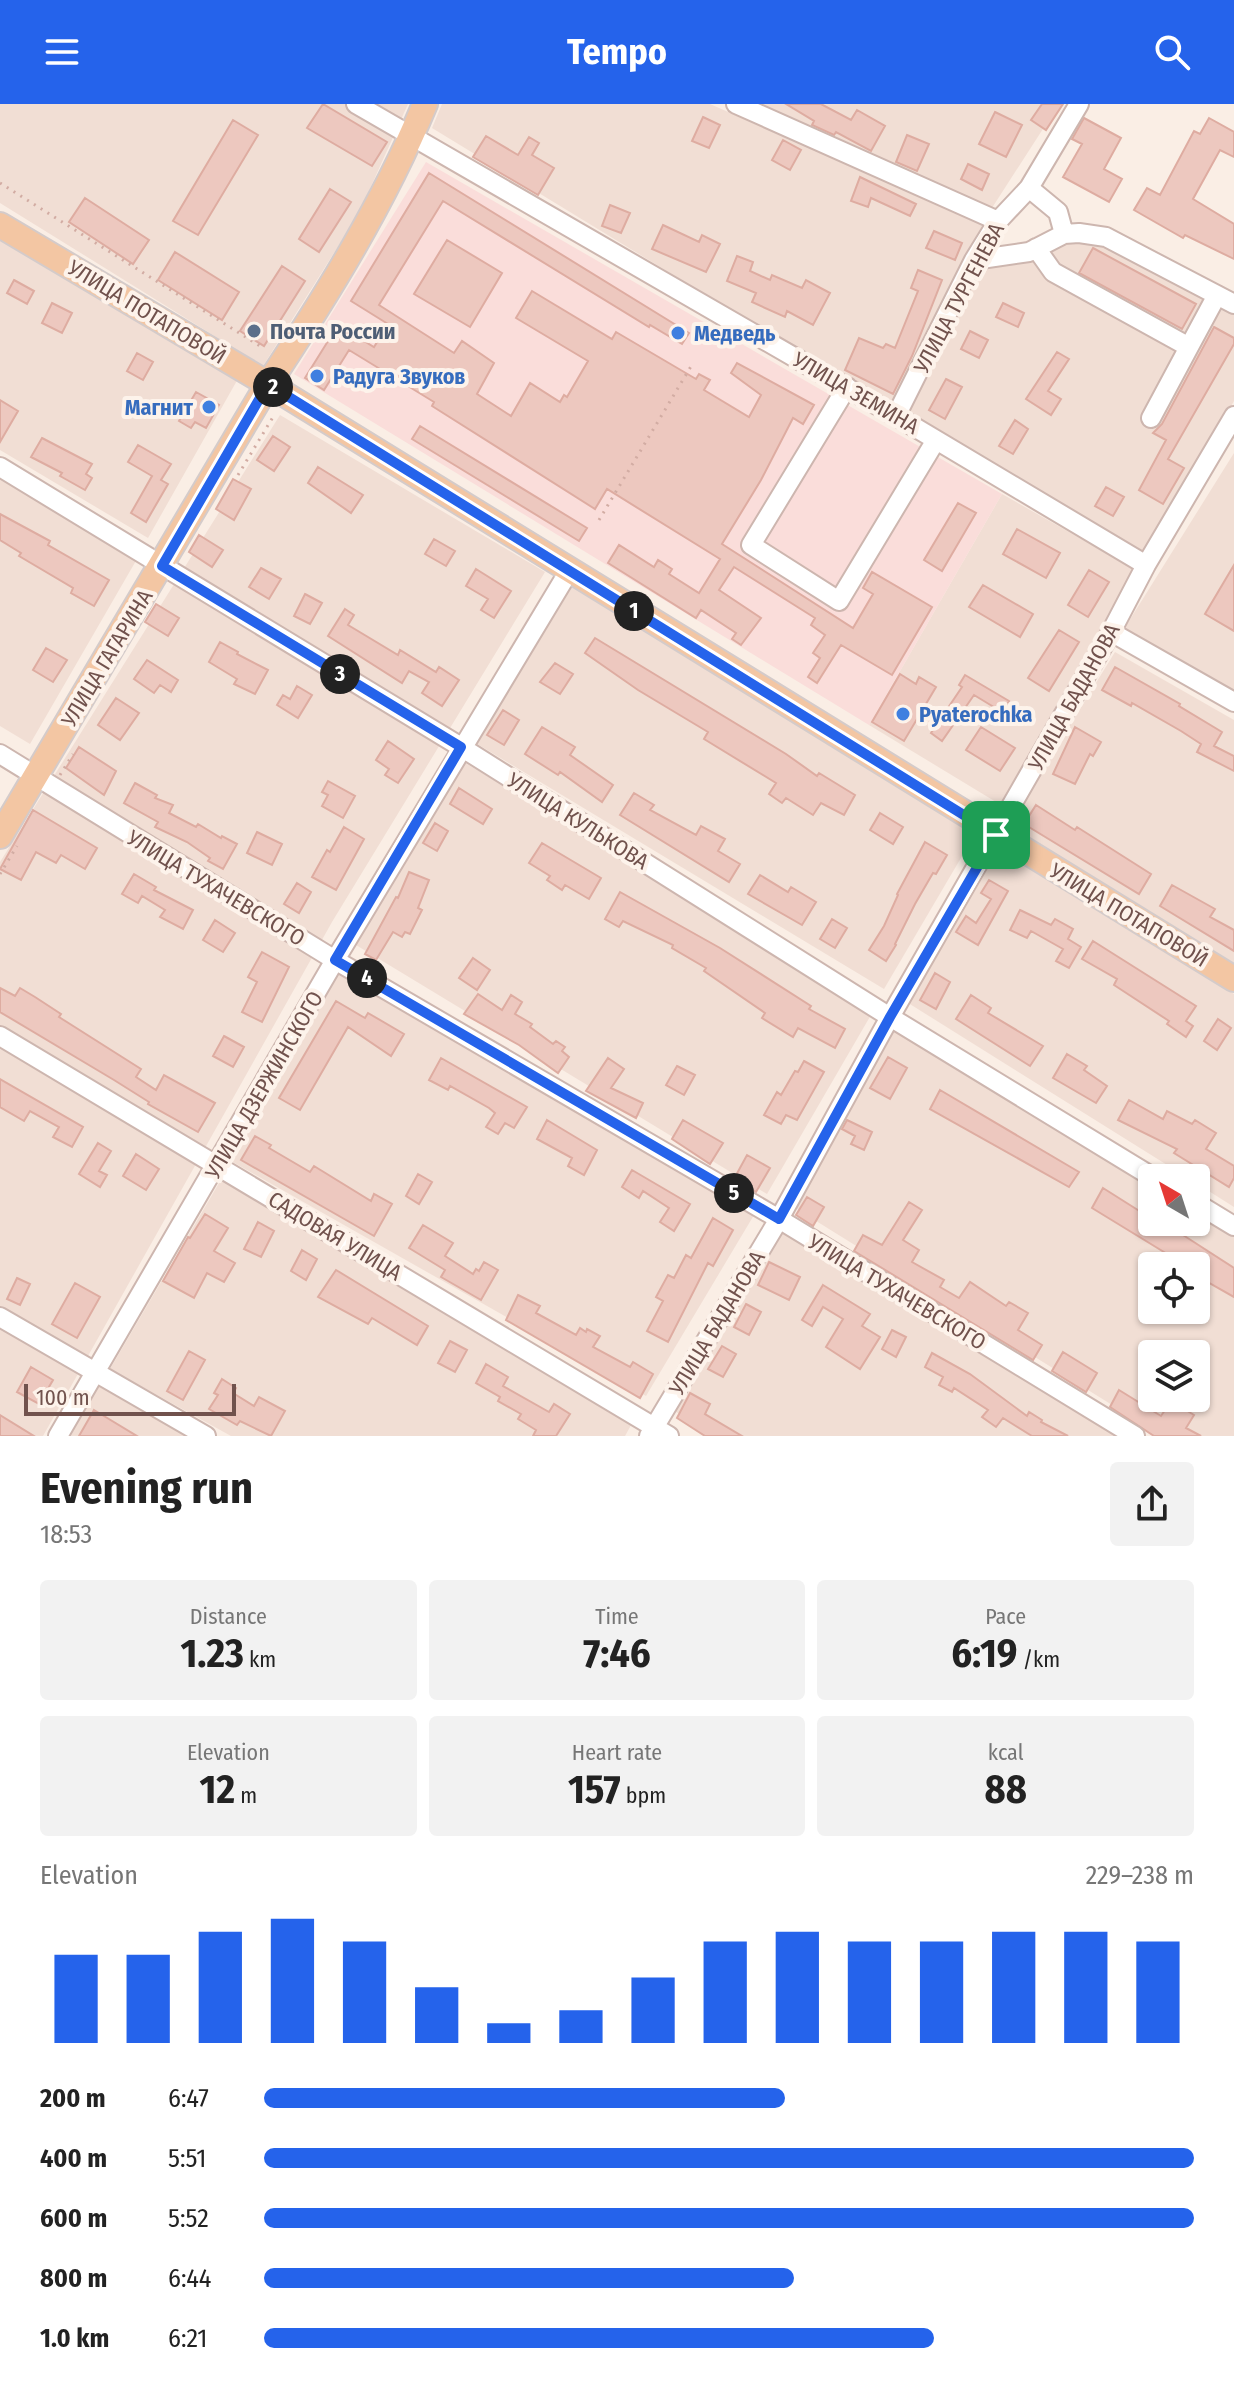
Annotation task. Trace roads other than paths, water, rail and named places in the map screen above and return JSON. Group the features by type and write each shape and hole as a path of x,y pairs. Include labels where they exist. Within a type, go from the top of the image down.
{"main road":[{"name":"УЛИЦА ГАГАРИНА","path":"0,836 369,219 425,104"},
{"name":"УЛИЦА ПОТАПОВОЙ","path":"0,225 268,384 1234,979"}],"street":[{"name":"УЛИЦА ЗЕМИНА","path":"356,104 847,387 1146,565"},
{"path":"736,104 998,221"},
{"name":"УЛИЦА ТУРГЕНЕВА","path":"896,416 974,260 998,221 1029,188 1079,104"},
{"path":"1029,188 1058,212 1064,234"},
{"path":"974,260 1029,252 1064,234 1106,237 1234,304"},
{"path":"1036,248 1053,272 1189,347"},
{"path":"1151,418 1217,295"},
{"path":"847,387 751,545 839,601 936,440"},
{"name":"УЛИЦА БАДАНОВА","path":"658,1433 1146,565 1234,416"},
{"name":"УЛИЦА КУЛЬКОВА","path":"0,467 461,747 890,1017 1138,1168"},
{"name":"УЛИЦА ДЗЕРЖИНСКОГО","path":"58,1436 218,1166 335,960 569,571"},
{"path":"1111,632 1234,702"},
{"name":"УЛИЦА ТУХАЧЕВСКОГО","path":"0,754 335,960 779,1219 1135,1436"},
{"name":"САДОВАЯ УЛИЦА","path":"0,1036 658,1433"},
{"path":"1210,1211 1234,1226"},
{"path":"0,1317 206,1436"}],"place":[{"name":"Почта России","path":"254,331"},
{"name":"Медведь","path":"678,333"},
{"name":"Радуга Звуков","path":"317,376"},
{"name":"Магнит","path":"209,407"},
{"name":"Pyaterochka","path":"903,714"}]}
